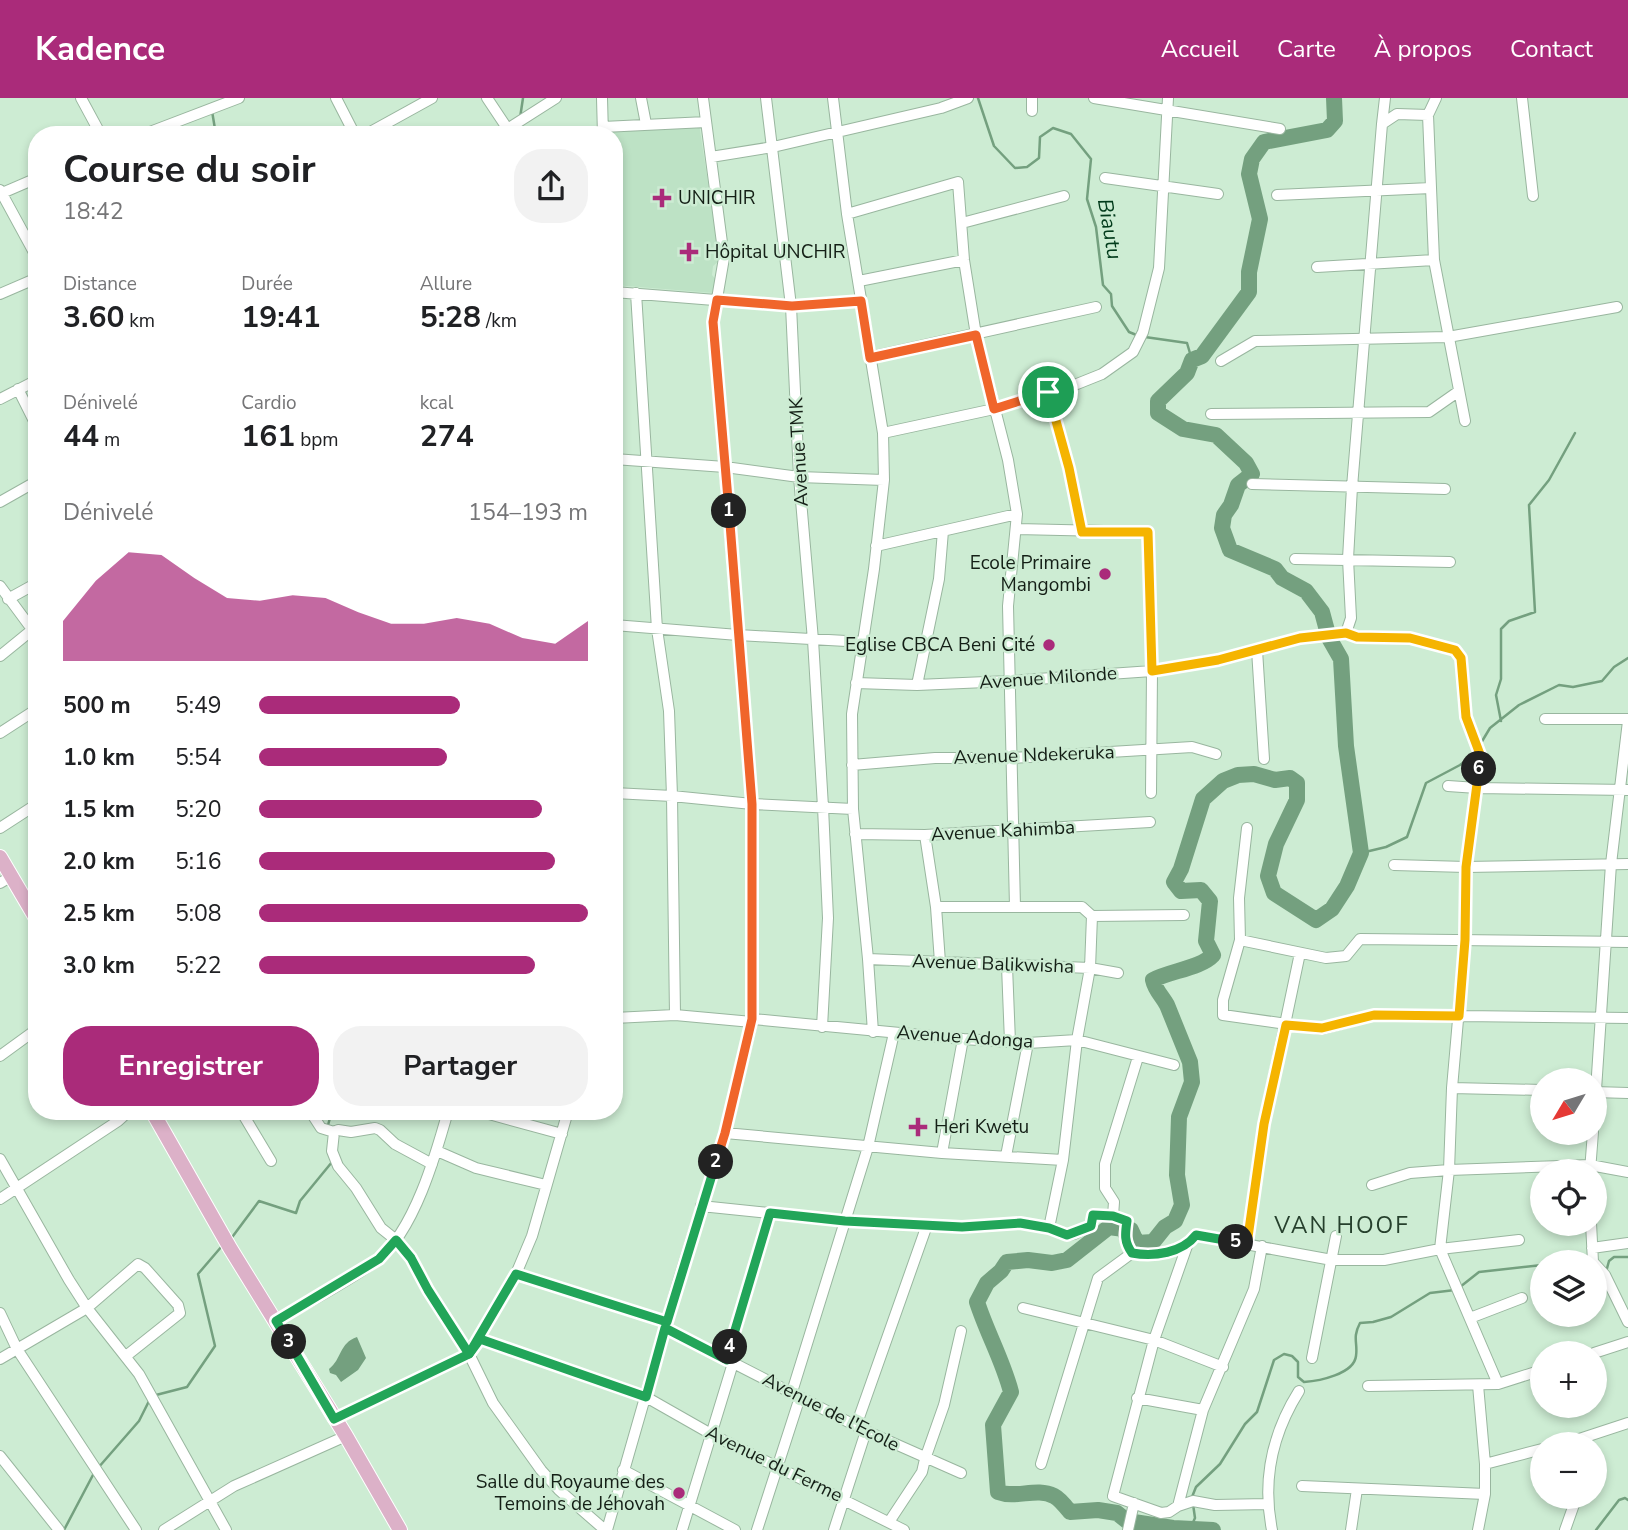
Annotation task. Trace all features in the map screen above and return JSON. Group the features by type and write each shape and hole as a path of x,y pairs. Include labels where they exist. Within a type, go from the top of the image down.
{"main road":[{"path":"0,857 6,879 28,908"},
{"path":"157,1120 227,1243 346,1436 400,1530"}],"street":[{"path":"82,98 96,126"},
{"path":"165,126 239,98"},
{"path":"336,98 350,126"},
{"path":"381,126 432,98"},
{"path":"487,98 511,126 556,98"},
{"path":"602,98 603,126"},
{"path":"641,98 646,124"},
{"path":"318,1120 328,1131 338,1167 356,1188 381,1228 396,1240 411,1258 469,1354 493,1403 541,1470 559,1490 606,1530 725,1133 752,1021 752,804 713,322 724,258 703,98"},
{"name":"Avenue TMK","path":"766,98 792,306 799,477 813,640 828,918 822,1027"},
{"path":"833,98 847,214 883,433 884,480 864,642 852,714 853,809 873,1032"},
{"path":"710,157 773,147 941,108 968,98"},
{"path":"1032,98 1032,110"},
{"path":"1094,98 1280,129"},
{"path":"883,433 994,409 1048,392 1101,374 1133,352 1141,337 1159,268 1168,98"},
{"path":"1342,633 1351,618 1348,559 1352,487 1385,98"},
{"path":"1436,98 1428,115 1434,260 1465,421"},
{"path":"1522,98 1532,195"},
{"path":"1382,124 1397,114 1428,115"},
{"path":"623,128 646,124 706,122"},
{"path":"1105,178 1218,194"},
{"path":"28,182 1,192 28,242"},
{"path":"847,214 958,182 964,260 976,335 1008,460 1017,514 1007,606 1014,907"},
{"path":"1277,195 1431,188"},
{"path":"961,223 1064,196"},
{"path":"859,281 964,260"},
{"path":"1317,267 1434,260"},
{"path":"0,294 28,282"},
{"path":"623,292 792,306 861,301"},
{"path":"636,293 657,629 669,711 675,1015"},
{"path":"870,358 1096,307"},
{"path":"1221,361 1255,341 1448,337 1617,307"},
{"path":"0,399 28,384"},
{"path":"18,389 28,409"},
{"path":"1211,414 1429,412 1459,391"},
{"path":"1048,392 1069,468 1082,532"},
{"path":"623,460 725,467 799,477 884,480"},
{"path":"1252,484 1445,489"},
{"path":"0,502 28,486"},
{"path":"876,546 1017,514"},
{"path":"1017,529 1148,532 1152,671 1151,793"},
{"path":"917,685 939,579 943,531"},
{"path":"1295,559 1450,562"},
{"path":"0,586 28,625"},
{"path":"8,599 28,588"},
{"path":"623,626 864,642"},
{"name":"Avenue Milonde","path":"856,683 917,685 1152,671 1218,660 1320,635 1342,633 1357,637 1410,638 1455,650 1461,658 1466,717 1478,752 1477,788"},
{"path":"0,656 28,637"},
{"path":"1257,650 1264,759"},
{"path":"0,733 28,715"},
{"path":"1545,719 1628,720 1623,790 1611,864 1598,1068"},
{"name":"Avenue Ndekeruka","path":"852,765 935,758 1011,758 1192,747 1216,754"},
{"path":"1448,786 1623,790"},
{"path":"1477,788 1466,867 1465,940 1452,1088 1449,1170 1440,1249 1498,1384"},
{"path":"623,793 853,809"},
{"path":"0,828 28,810"},
{"name":"Avenue Kahimba","path":"856,834 925,835 1150,822"},
{"path":"1247,828 1239,898 1240,940 1223,1000 1223,1015 1322,1028 1374,1015 1628,1018"},
{"path":"925,835 936,907 940,962"},
{"path":"1394,865 1466,867 1628,864"},
{"path":"936,907 1082,907 1092,916 1184,915"},
{"path":"1049,1228 1063,1160 1077,1040 1090,968 1092,916"},
{"path":"1240,940 1325,958 1346,956 1360,939 1628,942"},
{"path":"1247,1244 1264,1124 1300,953"},
{"name":"Avenue Balikwisha","path":"868,959 1090,968 1118,973"},
{"path":"1007,966 1010,1042"},
{"name":"Avenue Adonga","path":"623,1018 675,1015 963,1040 1028,1043 1077,1040 1174,1065"},
{"path":"757,1530 779,1466 796,1395 868,1147 894,1033"},
{"path":"0,1056 28,1036"},
{"path":"942,1153 963,1040"},
{"path":"1006,1156 1028,1043"},
{"path":"1113,1216 1114,1202 1105,1188 1105,1164 1138,1057"},
{"path":"1452,1088 1530,1090"},
{"path":"1607,1092 1628,1093"},
{"path":"0,1199 119,1120"},
{"path":"246,1120 271,1161"},
{"path":"276,1321 379,1259 396,1240 411,1214 437,1152 446,1120"},
{"path":"511,1120 562,1134"},
{"path":"334,1419 469,1354 516,1274 532,1236 566,1120"},
{"path":"328,1131 351,1132 375,1128 395,1144 432,1164"},
{"path":"725,1133 942,1153 1063,1160"},
{"path":"437,1152 477,1168 546,1185"},
{"path":"0,1159 69,1280 87,1308 126,1356 152,1396 226,1530"},
{"path":"1372,1185 1410,1173 1530,1169"},
{"path":"1607,1170 1628,1172"},
{"path":"701,1206 845,1221 962,1227 1020,1223 1049,1228 1067,1235 1091,1226 1093,1215 1113,1216 1127,1221 1124,1236 1132,1253 1147,1256 1187,1246"},
{"path":"682,1530 711,1434 770,1213"},
{"path":"834,1530 861,1429 927,1225"},
{"path":"1267,1504 1215,1505 1191,1501 1161,1513 1133,1507 1113,1496 1154,1340 1187,1246 1196,1235 1332,1260 1384,1260 1440,1249 1519,1240"},
{"path":"1312,1358 1336,1236"},
{"path":"1592,1236 1592,1248 1628,1243"},
{"path":"1178,1506 1203,1410 1254,1289 1262,1247"},
{"path":"1041,1464 1098,1278 1132,1253"},
{"path":"0,1359 87,1308 138,1264 145,1268 178,1305 180,1312 126,1356"},
{"name":"Avenue de l'Ecole","path":"516,1274 666,1325 730,1362 861,1429 961,1473"},
{"path":"1607,1279 1628,1322"},
{"path":"1470,1318 1522,1298"},
{"path":"1023,1308 1154,1340 1223,1367"},
{"path":"0,1313 17,1349 136,1530"},
{"path":"889,1522 922,1472 944,1405 961,1331"},
{"name":"Avenue du Ferme","path":"480,1339 646,1397 711,1434 904,1530"},
{"path":"1607,1349 1628,1342"},
{"path":"1368,1386 1498,1384 1530,1374"},
{"path":"1478,1385 1485,1464 1485,1494 1478,1530"},
{"path":"1272,1530 1267,1504 1270,1465 1276,1437 1288,1408 1299,1391"},
{"path":"1137,1398 1203,1410"},
{"path":"1607,1432 1628,1423"},
{"path":"164,1530 263,1472 346,1436"},
{"path":"1485,1464 1530,1452"},
{"path":"0,1456 58,1530"},
{"path":"623,1470 735,1530"},
{"path":"1301,1486 1485,1494"},
{"path":"1352,1530 1357,1489"},
{"path":"1129,1528 1133,1507"},
{"path":"1565,1530 1572,1509"}],"shaded area":[{"name":"UNICHIR","path":"699,124 720,260 713,266 712,275 717,281 713,293 623,286 623,128"},
{"path":"357,1337 366,1358 358,1370 341,1382 329,1369 347,1343"}],"waterway":[{"path":"520,118 523,98"},
{"name":"Biautu","path":"978,98 994,146 1015,168 1027,167 1039,158 1040,137 1053,128 1071,134 1091,159 1087,199 1096,227 1103,285 1111,294 1112,306 1129,332 1139,336"},
{"path":"1213,1530 1173,1528 1127,1521 1117,1513 1098,1510 1070,1512 1058,1499 1047,1494 998,1492 993,1425 1011,1392 977,1302 987,1283 1007,1262 1028,1260 1052,1263 1067,1260 1109,1227 1131,1230 1137,1243 1153,1242 1165,1227 1175,1221 1182,1205 1177,1175 1179,1117 1192,1082 1190,1062 1167,1005 1153,980 1201,963 1213,955 1206,941 1210,901 1201,890 1181,891 1174,882 1181,869 1203,799 1223,781 1238,775 1254,774 1275,780 1290,778 1297,783 1297,800 1276,844 1268,876 1274,893 1316,920 1332,909 1347,886 1361,853 1346,746 1341,659 1329,638 1322,612 1306,591 1282,578 1275,569 1230,550 1222,528 1224,515 1231,505 1238,485 1252,474 1246,463 1216,435 1183,429 1158,413 1158,401 1187,373 1192,360 1202,356 1249,292 1249,272 1260,219 1249,174 1252,159 1264,142 1327,130 1335,121 1334,98"},
{"path":"212,111 214,126"},
{"name":"Biautu","path":"1145,337 1187,343 1192,360"},
{"path":"1501,721 1496,695 1501,679 1501,629 1509,621 1535,612 1529,505 1549,480 1575,433"},
{"path":"1481,743 1490,728 1519,705 1559,685 1573,687 1602,681 1614,667 1628,658"},
{"path":"1361,853 1386,847 1407,837 1426,783 1460,765 1477,752"},
{"path":"328,1125 329,1120"},
{"path":"230,1240 259,1201 296,1213 300,1201 332,1162"},
{"path":"156,1395 187,1387 215,1346 198,1274 222,1246"},
{"path":"1607,1268 1609,1261 1614,1257 1628,1257"},
{"path":"1460,1287 1479,1272 1530,1266"},
{"path":"1192,1497 1196,1487 1220,1464 1245,1424 1257,1412 1274,1360 1284,1354 1292,1356 1298,1362 1298,1377 1304,1382 1343,1372 1354,1362 1356,1333 1360,1323 1391,1317 1430,1293 1455,1290"},
{"path":"98,1468 139,1421 149,1401"},
{"path":"64,1530 94,1473"},
{"path":"1596,1530 1619,1500 1628,1500"},
{"path":"1190,1529 1195,1518 1193,1504"}],"place":[{"name":"UNICHIR","path":"662,198"},
{"name":"Hôpital UNCHIR","path":"689,252"},
{"name":"Ecole Primaire Mangombi","path":"1105,574"},
{"name":"Eglise CBCA Beni Cité","path":"1049,645"},
{"name":"Heri Kwetu","path":"918,1127"},
{"name":"Salle du Royaume des Temoins de Jéhovah","path":"679,1493"}],"district":[{"name":"VAN HOOF","path":"1342,1225"}],"route":[{"path":"1048,392 994,409 976,335 870,358 861,301 792,306 717,300 713,322 752,804 752,1019 725,1133 667,1322 516,1274 469,1354 334,1419 276,1321 379,1259 396,1240 411,1258 469,1354 480,1339 646,1397 665,1328 727,1360 770,1213 845,1221 962,1227 1020,1223 1049,1228 1067,1235 1091,1226 1093,1215 1113,1216 1127,1221 1124,1236 1132,1253 1147,1256 1187,1246 1196,1235 1247,1244 1264,1124 1286,1025 1322,1028 1374,1015 1459,1016 1465,940 1466,867 1481,757 1466,717 1461,658 1455,650 1410,638 1357,637 1346,633 1300,638 1218,660 1152,671 1148,532 1082,532 1069,468 1048,392"}]}
